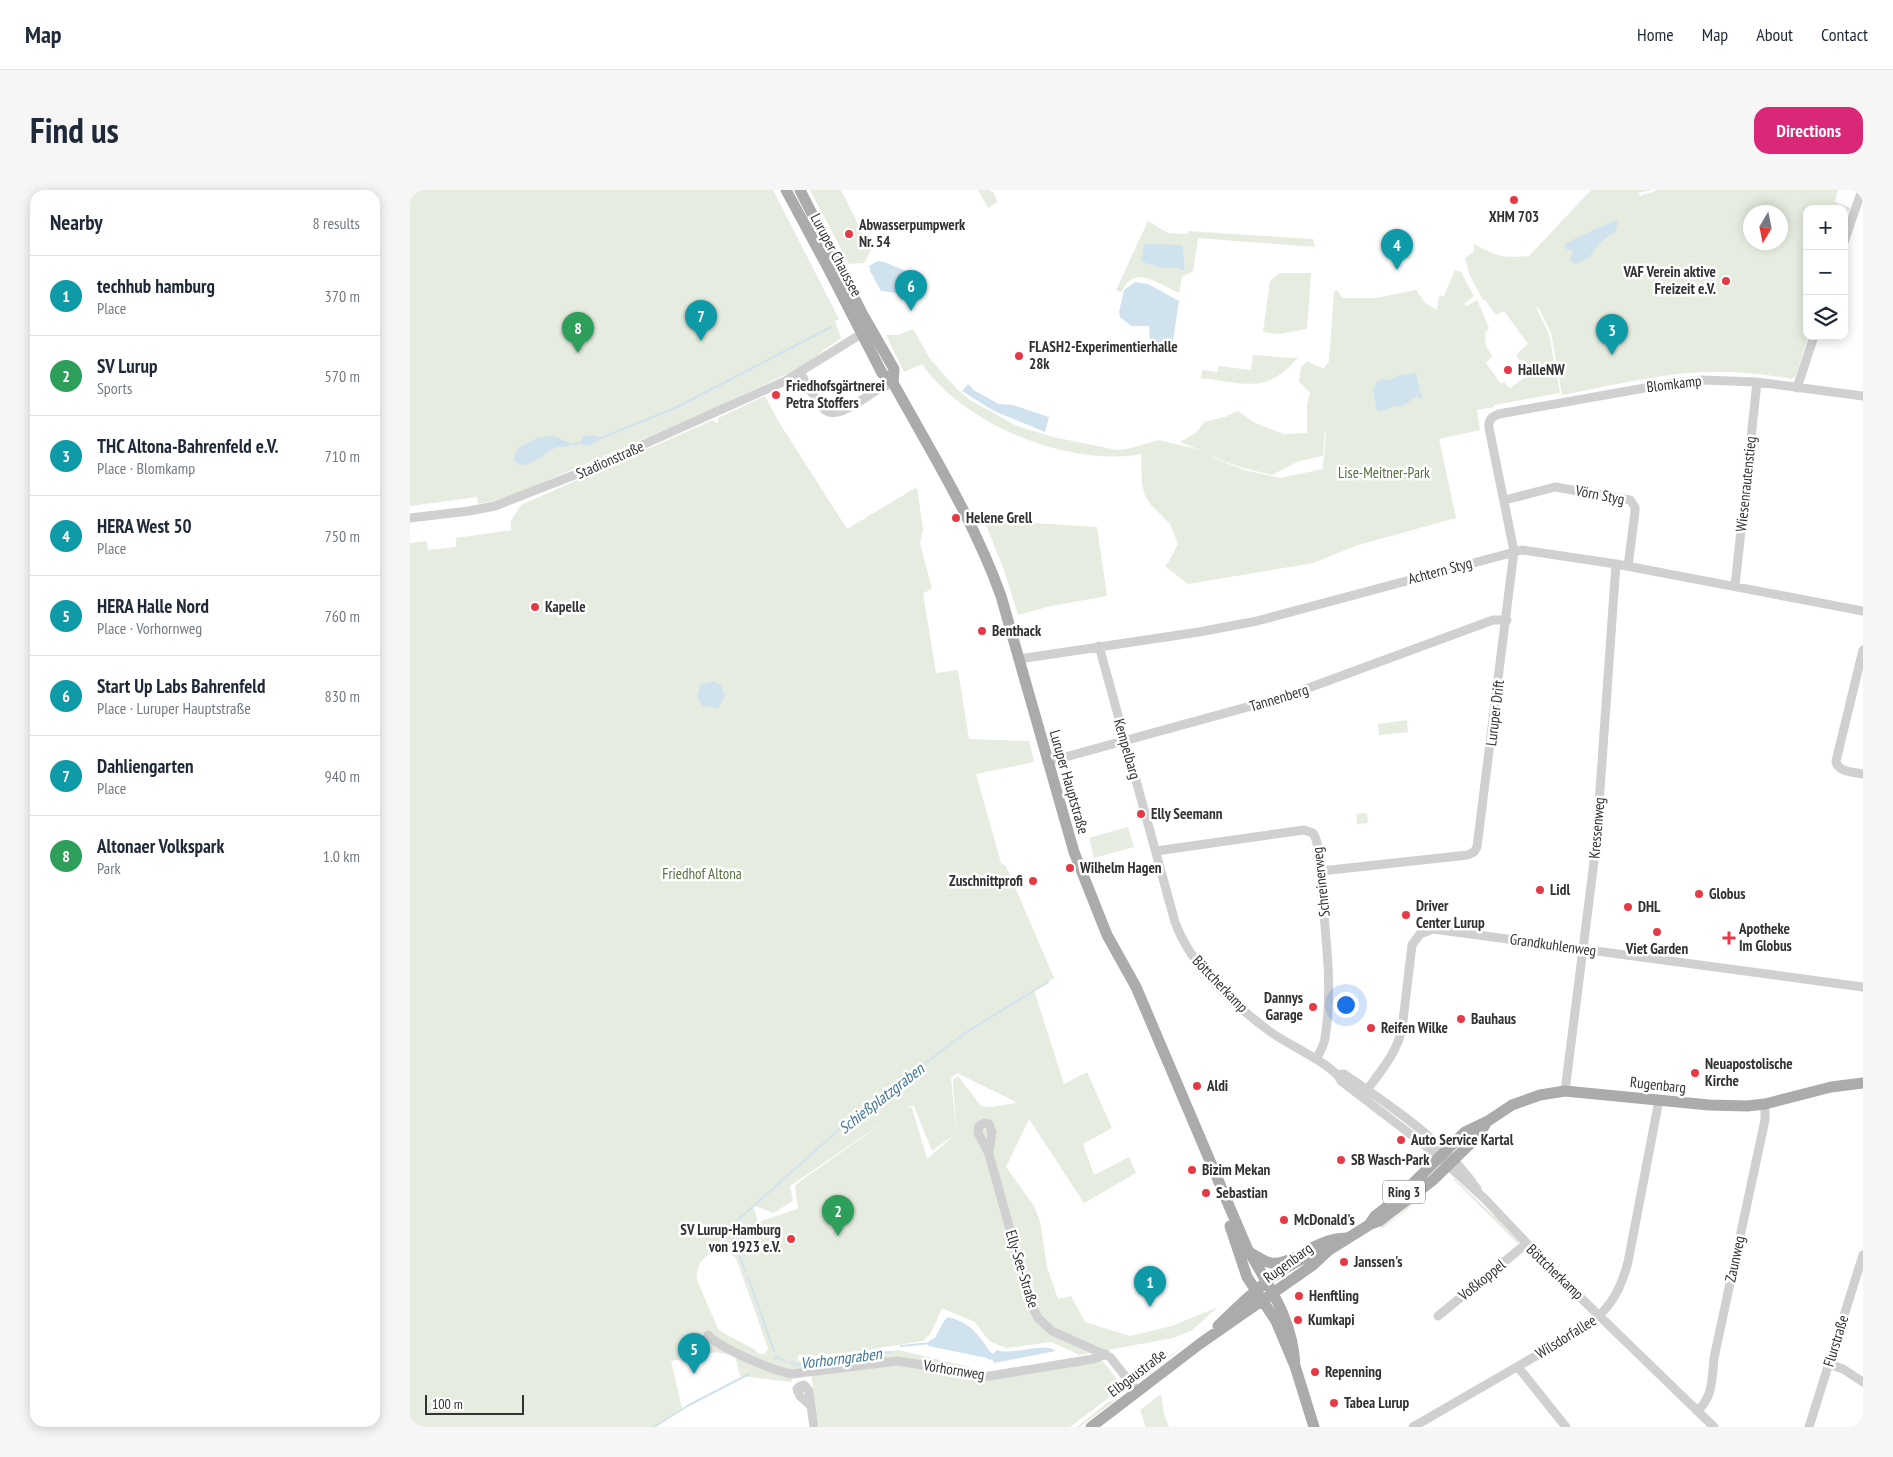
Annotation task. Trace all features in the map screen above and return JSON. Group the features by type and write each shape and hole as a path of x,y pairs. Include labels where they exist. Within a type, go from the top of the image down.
{"main road":[{"name":"Luruper Chaussee","path":"786,190 827,266 866,331"},
{"name":"Luruper Chaussee","path":"800,190 866,331"},
{"name":"Luruper Hauptstraße","path":"866,331 894,369 894,383 976,533 1001,596 1074,852 1100,918 1136,988 1249,1252 1257,1286"},
{"name":"Rugenbarg","path":"1831,1087 1863,1074"},
{"name":"Rugenbarg","path":"1270,1296 1313,1265 1329,1250 1399,1207 1433,1180 1446,1159 1475,1139 1488,1121 1512,1105 1540,1095 1565,1091 1728,1106 1765,1104 1831,1087 1863,1083"},
{"name":"Luruper Hauptstraße","path":"1222,1190 1242,1264 1257,1286 1281,1308 1293,1341 1295,1366"},
{"path":"1249,1252 1265,1262 1276,1264 1286,1262 1326,1241 1335,1238 1348,1238"},
{"name":"Rugenbarg","path":"1257,1286 1300,1261 1329,1250"},
{"path":"1257,1286 1273,1286 1270,1296"},
{"name":"Elbgaustraße","path":"1201,1343 1257,1286"},
{"name":"Luruper Hauptstraße","path":"1270,1296 1314,1427"},
{"name":"Elbgaustraße","path":"1091,1427 1201,1343 1270,1296"}],"street":[{"path":"1848,230 1862,190"},
{"name":"Stadionstraße","path":"410,518 495,506 582,472 800,372 866,331"},
{"path":"1797,388 1813,340"},
{"path":"800,372 823,408 832,413 842,410 870,396 880,388 894,383"},
{"name":"Blomkamp","path":"1489,420 1499,414 1667,384 1720,380 1757,382 1863,396"},
{"name":"Wiesenrautenstieg","path":"1735,586 1757,382"},
{"name":"Luruper Drift","path":"1321,871 1468,855 1476,850 1514,551 1489,420"},
{"name":"Vörn Styg","path":"1505,500 1555,487 1630,500 1635,507 1635,512 1628,566"},
{"name":"Achtern Styg","path":"1019,659 1199,632 1257,621 1514,551 1527,550 1628,566 1863,611"},
{"name":"Kressenweg","path":"1565,1091 1596,846 1616,564"},
{"name":"Tannenberg","path":"1047,762 1284,697 1493,620 1506,620"},
{"name":"Kempelbarg","path":"1099,646 1156,850"},
{"path":"1863,650 1836,761 1836,766 1839,768 1863,774"},
{"name":"Schreinerweg","path":"1156,850 1309,831 1315,836 1321,871 1327,953 1328,1008 1325,1038 1316,1059"},
{"name":"Böttcherkamp","path":"1156,850 1179,933 1201,967 1230,997 1260,1024 1339,1075 1341,1080 1365,1094 1446,1159 1526,1244 1714,1427"},
{"name":"Grandkuhlenweg","path":"1365,1094 1398,1043 1402,1029 1410,952 1412,945 1420,934 1426,931 1439,929 1737,971 1863,986"},
{"name":"Wilsdorfallee","path":"1414,1427 1579,1331 1600,1316 1620,1287 1628,1262 1659,1100"},
{"name":"Zaunweg","path":"1698,1411 1706,1403 1710,1390 1714,1358 1765,1120 1765,1104"},
{"name":"Elly-See-Straße","path":"989,1154 1030,1302 1038,1318 1044,1326 1065,1338 1106,1354 1137,1391"},
{"name":"Voßkoppel","path":"1438,1316 1526,1244"},
{"name":"Flurstraße","path":"1810,1427 1863,1255"},
{"name":"Vorhornweg","path":"708,1335 738,1354 787,1373 801,1374 897,1361 949,1369 976,1376 990,1376 1093,1359 1106,1354"},
{"path":"1829,1364 1843,1369 1863,1382"},
{"path":"1518,1367 1566,1427"},
{"path":"801,1374 802,1385 798,1387 797,1392 811,1406 814,1427"}],"green space":[{"path":"410,190 773,190 839,319 835,321 841,338 801,367 711,410 504,499 478,504 477,497 410,506"},
{"path":"810,190 841,190 871,250 864,263 849,264"},
{"path":"978,190 989,190 994,193 997,202 988,208"},
{"name":"Lise-Meitner-Park","path":"1591,190 1652,190 1638,193 1640,196 1658,190 1838,190 1835,202 1842,205 1803,205 1803,340 1807,340 1796,376 1792,379 1740,373 1688,373 1562,395 1551,333 1539,308 1536,307 1549,334 1560,393 1477,410 1480,430 1439,439 1456,518 1358,545 1313,563 1188,584 1165,566 1178,544 1170,524 1151,505 1145,496 1142,484 1141,454 1113,457 1082,454 1020,437 990,423 963,405 940,386 922,364 904,372 886,335 898,335 913,329 930,359 957,389 970,400 1017,426 1053,437 1117,450 1132,448 1158,440 1198,450 1180,442 1197,432 1204,422 1225,417 1238,411 1255,423 1284,434 1307,433 1307,406 1310,392 1299,382 1301,367 1307,361 1324,368 1329,361 1334,291 1338,291 1342,298 1376,298 1416,290 1425,303 1437,310 1439,296 1444,296 1455,270 1461,272 1474,296 1464,304 1467,306 1477,300 1489,328 1485,333 1486,346 1492,356 1486,363 1501,384 1504,382 1510,388 1528,375 1525,368 1527,366 1516,355 1528,344 1504,311 1496,315 1485,300 1483,300 1470,276 1465,258 1474,252 1474,244 1500,256 1529,256","holes":["1326,431 1323,469 1280,478 1244,470 1216,459 1205,453 1223,461 1272,475 1299,461 1323,456"]},
{"path":"1148,221 1168,233 1187,234 1188,231 1313,239 1315,247 1198,238 1193,271 1182,277 1179,293 1155,281 1140,277 1127,283 1121,292 1116,290","holes":["1144,245 1183,245 1185,268 1161,268 1141,262"]},
{"path":"1279,273 1311,273 1307,329 1279,334 1263,332 1270,281"},
{"path":"1253,355 1298,357 1287,369 1265,382 1242,384 1201,378 1202,370 1218,372 1218,366 1251,370"},
{"name":"Friedhof Altona","path":"765,396 780,424 847,529 917,487 923,529 920,543 932,589 923,593 936,673 958,670 969,739 1029,741 1034,762 976,774 1001,863 1006,866 1054,978 1034,990 1064,1084 1087,1072 1112,1128 1083,1144 1094,1175 1129,1157 1136,1173 1084,1203 1029,1119 1006,1167 1034,1206 1040,1221 1047,1267 1058,1299 1071,1296 1085,1322 1130,1336 1172,1326 1218,1307 1191,1331 1173,1338 1080,1355 1051,1342 1006,1348 989,1341 975,1322 942,1308 931,1333 923,1341 860,1351 810,1356 798,1355 798,1361 899,1350 989,1372 897,1357 795,1370 791,1382 740,1376 735,1356 716,1352 671,1361 682,1408 654,1427 410,1427 410,543 427,541 428,550 456,547 456,538 511,530 511,521 521,505 713,420 716,423 718,418","holes":["957,1073 1016,1103 992,1107 981,1106 958,1076 953,1080 956,1129 951,1078","907,1106 914,1106 932,1151 957,1133 927,1159 912,1108","899,1112 799,1182 795,1186 798,1209 758,1222 753,1205 773,1213 793,1201 790,1186","724,1250 736,1258 768,1348 765,1354 759,1354 754,1349 718,1329 697,1280 700,1263 707,1255"]},
{"path":"984,520 1097,527 1107,596 1051,606 1018,615 1004,570"},
{"path":"1407,720 1408,732 1379,735 1378,724"},
{"path":"1367,813 1368,823 1357,824 1356,814"},
{"path":"1128,827 1134,847 1094,858 1089,838"},
{"path":"1453,1179 1494,1216 1498,1215 1501,1218 1500,1222 1518,1240 1519,1245"},
{"path":"1434,1185 1409,1208 1381,1229 1380,1227"},
{"path":"1188,1342 1148,1375 1146,1373"},
{"path":"1102,1360 1123,1387 1070,1427 819,1427 811,1374 898,1362 956,1374 1054,1369"},
{"path":"1161,1394 1164,1414 1169,1427 1146,1427 1140,1410"},
{"path":"1117,1399 1080,1427 1077,1427 1108,1402"}],"water":[{"path":"1614,221 1618,222 1616,230 1600,243 1589,257 1577,264 1573,263 1570,259 1572,251 1566,249 1564,245"},
{"path":"1144,244 1183,245 1185,271 1179,268 1161,268 1141,262"},
{"path":"878,261 911,273 916,282 897,293 881,291 869,266"},
{"path":"1135,282 1148,284 1179,301 1171,348 1157,352 1150,341 1149,326 1131,326 1120,317 1119,312 1124,290"},
{"path":"1414,372 1420,393 1423,396 1421,399 1417,396 1401,407 1396,406 1378,412 1373,389 1377,382 1382,379 1390,380 1402,374 1407,375"},
{"path":"968,384 975,391 999,404 1013,405 1049,417 1045,432 994,411 962,391"},
{"path":"594,435 601,438 596,443 587,446 579,443 584,436"},
{"path":"553,436 573,444 552,449 529,464 518,464 513,460 518,448 539,437"},
{"path":"714,681 721,686 725,696 718,708 702,706 697,696 701,684"},
{"path":"948,1317 958,1320 971,1328 993,1354 997,1350 1012,1351 1044,1347 1056,1351 994,1363 992,1359 928,1346 929,1341 935,1338"}],"waterway":[{"path":"601,438 675,408 831,327"},
{"path":"573,444 579,443"},
{"name":"Schießplatzgraben","path":"730,1231 729,1228 844,1125 965,1033 1048,982"},
{"name":"Schießplatzgraben","path":"732,1233 745,1271"},
{"name":"Schießplatzgraben","path":"748,1277 774,1351"},
{"name":"Vorhorngraben","path":"901,1346 931,1343"},
{"name":"Vorhorngraben","path":"791,1363 800,1365 891,1352"},
{"name":"Vorhorngraben","path":"774,1359 777,1357 786,1362"},
{"name":"Schießplatzgraben","path":"654,1427 689,1405 749,1374"}],"place":[{"name":"XHM 703","path":"1514,200"},
{"name":"Abwasserpumpwerk Nr. 54","path":"849,234"},
{"name":"HERA West 50","path":"1397,270"},
{"name":"VAF Verein aktive Freizeit e.V.","path":"1726,281"},
{"name":"Start Up Labs Bahrenfeld","path":"911,311"},
{"name":"Dahliengarten","path":"701,341"},
{"name":"Altonaer Volkspark","path":"578,353"},
{"name":"THC Altona-Bahrenfeld e.V.","path":"1612,355"},
{"name":"FLASH2-Experimentierhalle 28k","path":"1019,356"},
{"name":"HalleNW","path":"1508,370"},
{"name":"Friedhofsgärtnerei Petra Stoffers","path":"776,395"},
{"name":"Helene Grell","path":"956,518"},
{"name":"Kapelle","path":"535,607"},
{"name":"Benthack","path":"982,631"},
{"name":"Elly Seemann","path":"1141,814"},
{"name":"Wilhelm Hagen","path":"1070,868"},
{"name":"Zuschnittprofi","path":"1033,881"},
{"name":"Lidl","path":"1540,890"},
{"name":"Globus","path":"1699,894"},
{"name":"DHL","path":"1628,907"},
{"name":"Driver Center Lurup","path":"1406,915"},
{"name":"Viet Garden","path":"1657,932"},
{"name":"Apotheke Im Globus","path":"1729,938"},
{"name":"Dannys Garage","path":"1313,1007"},
{"name":"Bauhaus","path":"1461,1019"},
{"name":"Reifen Wilke","path":"1371,1028"},
{"name":"Neuapostolische Kirche","path":"1695,1073"},
{"name":"Aldi","path":"1197,1086"},
{"name":"Auto Service Kartal","path":"1401,1140"},
{"name":"SB Wasch-Park","path":"1341,1160"},
{"name":"Bizim Mekan","path":"1192,1170"},
{"name":"Sebastian","path":"1206,1193"},
{"name":"McDonald's","path":"1284,1220"},
{"name":"SV Lurup","path":"838,1236"},
{"name":"SV Lurup-Hamburg von 1923 e.V.","path":"791,1239"},
{"name":"Janssen's","path":"1344,1262"},
{"name":"Henftling","path":"1299,1296"},
{"name":"techhub hamburg","path":"1150,1307"},
{"name":"Kumkapi","path":"1298,1320"},
{"name":"Repenning","path":"1315,1372"},
{"name":"HERA Halle Nord","path":"694,1374"},
{"name":"Tabea Lurup","path":"1334,1403"}]}
